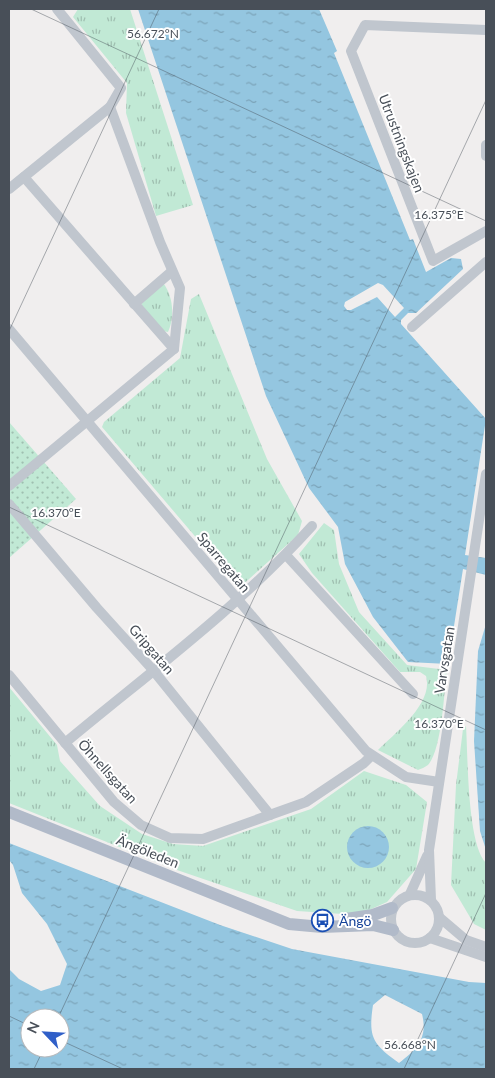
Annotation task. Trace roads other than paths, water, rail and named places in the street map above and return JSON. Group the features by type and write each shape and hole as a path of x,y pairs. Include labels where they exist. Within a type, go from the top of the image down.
{"main road":[{"name":"Ängöleden","path":"9,812 289,924 322,927 373,925 392,930"},
{"name":"Ängöleden","path":"277,918 348,919 373,915 392,908"}],"street":[{"path":"9,189 110,107 121,88 57,9"},
{"name":"Utrustningskajen","path":"486,30 365,25 351,51 433,261 486,231"},
{"path":"9,486 88,423 174,349 180,288 171,272 110,107"},
{"path":"486,145 486,156"},
{"path":"24,177 174,349"},
{"path":"412,327 486,262"},
{"path":"134,304 171,272"},
{"name":"Sparregatan","path":"9,329 371,756 406,777 439,782"},
{"name":"Varvsgatan","path":"431,900 429,850 486,474"},
{"name":"Gripgatan","path":"9,504 96,608 153,670 270,815"},
{"path":"65,743 238,600 286,555 312,526"},
{"path":"286,555 413,694"},
{"name":"Öhnellsgatan","path":"9,675 114,802 142,825 170,838 202,839 306,802 364,763 371,756"},
{"name":"Varvsgatan","path":"410,894 429,850"},
{"path":"410,894 421,895 431,900 437,908 440,917 466,940 486,947"},
{"name":"Ängöleden","path":"392,908 398,900 410,894"},
{"path":"392,908 390,919 392,930"},
{"path":"430,938 437,929 440,917"},
{"name":"Ängöleden","path":"392,930 399,938 409,943 420,943 430,938 486,957"}],"water":[{"path":"138,9 319,9 337,51 334,53 410,240 413,239 426,272 451,258 461,259 463,269 416,313 408,313 401,320 401,324 486,419 465,555 486,558 486,575 463,569 448,664 408,662 373,617 345,564 338,527 309,488 266,396","holes":["378,283 383,285 404,308 395,317 377,297 351,310 347,310 344,306 345,302"]},
{"path":"486,624 486,850 480,831 474,741 478,651"},
{"path":"372,826 380,829 386,835 389,847 386,859 380,865 364,868 356,865 350,859 347,843 350,835 356,829"},
{"path":"9,843 220,925 292,949 469,982 486,983 486,1069 9,1069 9,969 19,979 41,991 60,985 67,964 47,924 22,893 13,865 9,860","holes":["385,995 422,1014 422,1036 416,1048 399,1063 383,1051 374,1039 371,1025 373,1005"]}],"place":[{"name":"Ängö","path":"323,920"}]}
